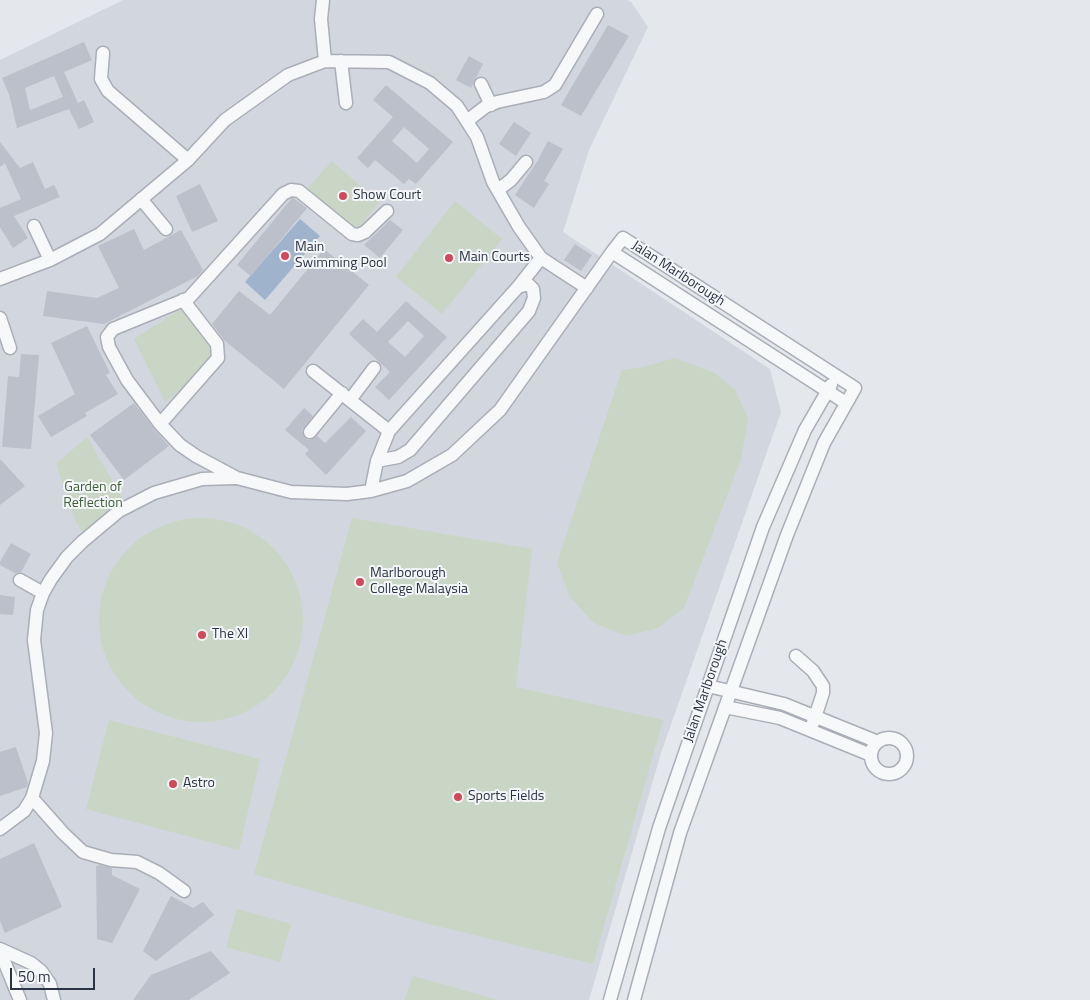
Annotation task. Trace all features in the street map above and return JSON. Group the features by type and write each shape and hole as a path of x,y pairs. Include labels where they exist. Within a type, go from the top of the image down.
{"street":[{"path":"323,0 321,19 325,61"},
{"path":"466,121 484,107 497,102 544,92 556,85 597,14"},
{"path":"103,53 101,79 108,91 188,160"},
{"path":"0,279 50,260 100,234 188,160 225,120 288,75 325,61 341,61 388,62 430,83 457,106 477,137 493,182 519,227 541,258 587,288"},
{"path":"341,61 346,103"},
{"path":"481,84 491,105"},
{"path":"498,190 511,180 526,162"},
{"path":"387,211 365,232 358,235 352,234 299,192 292,190 283,194 192,296 113,330 107,337 109,346 127,380 160,424 180,445 196,456 237,478 290,492 348,494 371,491 407,481 452,455 500,410 612,252"},
{"path":"141,199 166,229"},
{"path":"34,226 50,260"},
{"name":"Jalan Marlborough","path":"634,1000 680,833 787,535 824,443 855,388 623,238 612,252 846,403"},
{"path":"371,491 377,461 389,431 518,287 541,258"},
{"path":"377,461 398,457 410,450 529,311 534,298 533,289 528,284 518,287"},
{"path":"160,424 218,358 217,344 183,300"},
{"path":"0,318 10,348"},
{"path":"310,432 374,368"},
{"path":"313,371 389,431"},
{"name":"Jalan Marlborough","path":"610,1000 659,828 763,527 805,430 836,377"},
{"path":"0,829 24,811 32,798 43,761 46,733 34,640 37,610 43,593 51,579 67,557 88,536 119,511 154,493 202,479 237,478"},
{"path":"20,580 43,593"},
{"path":"796,656 821,681 823,693 810,730"},
{"path":"708,686 792,708 878,742"},
{"path":"726,708 780,718 871,755"},
{"path":"786,720 792,708"},
{"path":"854,748 860,735"},
{"path":"890,738 900,741 907,751 907,762 899,772 886,774 872,763 871,755 878,742 890,738"},
{"path":"32,798 83,852 111,860 136,862 159,873 184,891"},
{"path":"0,950 20,1000"},
{"path":"0,950 31,963 41,971 50,984 54,1000"}],"shaded area":[{"name":"Marlborough College Malaysia","path":"123,0 627,0 632,3 648,27 589,150 563,232 770,369 781,412 661,753 589,1000 0,1000 0,60"}],"green space":[{"name":"Show Court","path":"332,161 379,202 357,230 306,190"},
{"name":"Main Courts","path":"455,201 502,239 442,314 396,277"},
{"path":"187,305 222,356 165,402 134,339"},
{"path":"675,358 715,373 735,390 748,418 741,459 684,608 658,628 626,636 594,623 570,597 557,563 622,370 643,367"},
{"name":"Garden of Reflection","path":"87,437 125,503 84,535 76,522 56,464"},
{"name":"The XI","path":"191,518 211,518 231,522 249,530 266,541 280,555 291,572 299,590 303,620 299,650 291,668 280,685 266,699 249,710 231,718 211,722 191,722 171,718 153,710 136,699 122,685 111,668 103,650 99,630 99,610 103,590 111,572 122,555 136,541 153,530 171,522"},
{"name":"Sports Fields","path":"352,518 532,549 516,687 663,720 593,964 429,924 254,874"},
{"name":"Astro","path":"109,720 260,759 239,850 86,809"},
{"path":"237,909 291,924 280,962 226,947"},
{"path":"413,976 499,1000 404,1000"}],"water":[{"name":"Main Swimming Pool","path":"300,219 320,236 265,300 245,282"}],"building":[{"path":"608,25 629,36 581,116 561,105"},
{"path":"84,42 92,60 64,72 78,103 84,100 94,122 79,129 69,109 17,128 9,94 2,78","holes":["54,76 63,97 30,110 25,88"]},
{"path":"469,56 483,64 471,88 456,80"},
{"path":"386,85 453,142 416,184 409,179 404,184 375,160 368,168 357,158 393,117 373,100","holes":["404,127 429,149 417,163 392,141"]},
{"path":"514,122 531,133 516,156 499,144"},
{"path":"548,141 563,149 544,181 549,184 534,208 515,195"},
{"path":"0,142 20,168 33,162 45,189 54,185 60,197 14,216 28,238 13,248 0,227 0,208 21,199 5,163 0,167"},
{"path":"200,184 218,221 192,232 176,196"},
{"path":"293,198 307,208 251,276 237,265"},
{"path":"390,220 403,230 380,258 364,245"},
{"path":"134,229 144,250 181,230 203,270 198,276 104,324 43,316 47,291 97,298 119,288 98,246"},
{"path":"575,244 592,255 581,271 564,260"},
{"path":"324,249 369,285 284,389 224,340 212,324 239,291 270,315"},
{"path":"406,301 447,337 389,400 375,387 390,372 349,334 363,319 377,332","holes":["408,321 424,336 405,357 388,342"]},
{"path":"87,326 110,373 106,375 118,394 85,413 87,416 51,437 38,416 75,394 51,343"},
{"path":"21,354 39,355 31,449 2,447 8,376 19,377"},
{"path":"134,403 169,446 124,480 90,435"},
{"path":"304,408 313,416 302,430 303,435 308,440 317,436 325,443 351,417 366,431 326,475 305,454 309,450 285,430"},
{"path":"0,459 25,486 0,505"},
{"path":"11,543 31,554 21,572 15,573 0,565"},
{"path":"0,595 15,597 13,615 0,614"},
{"path":"16,747 28,783 27,787 0,796 0,752"},
{"path":"34,843 62,907 5,933 0,921 0,859"},
{"path":"96,866 112,868 112,875 140,889 112,943 97,939"},
{"path":"171,896 193,908 203,902 214,915 156,961 143,951"},
{"path":"211,951 230,973 189,1000 133,1000 151,975"}],"place":[{"name":"Show Court","path":"343,196"},
{"name":"Main Swimming Pool","path":"285,256"},
{"name":"Main Courts","path":"449,258"},
{"name":"Marlborough College Malaysia","path":"360,582"},
{"name":"The XI","path":"202,635"},
{"name":"Astro","path":"173,784"},
{"name":"Sports Fields","path":"458,797"}]}
